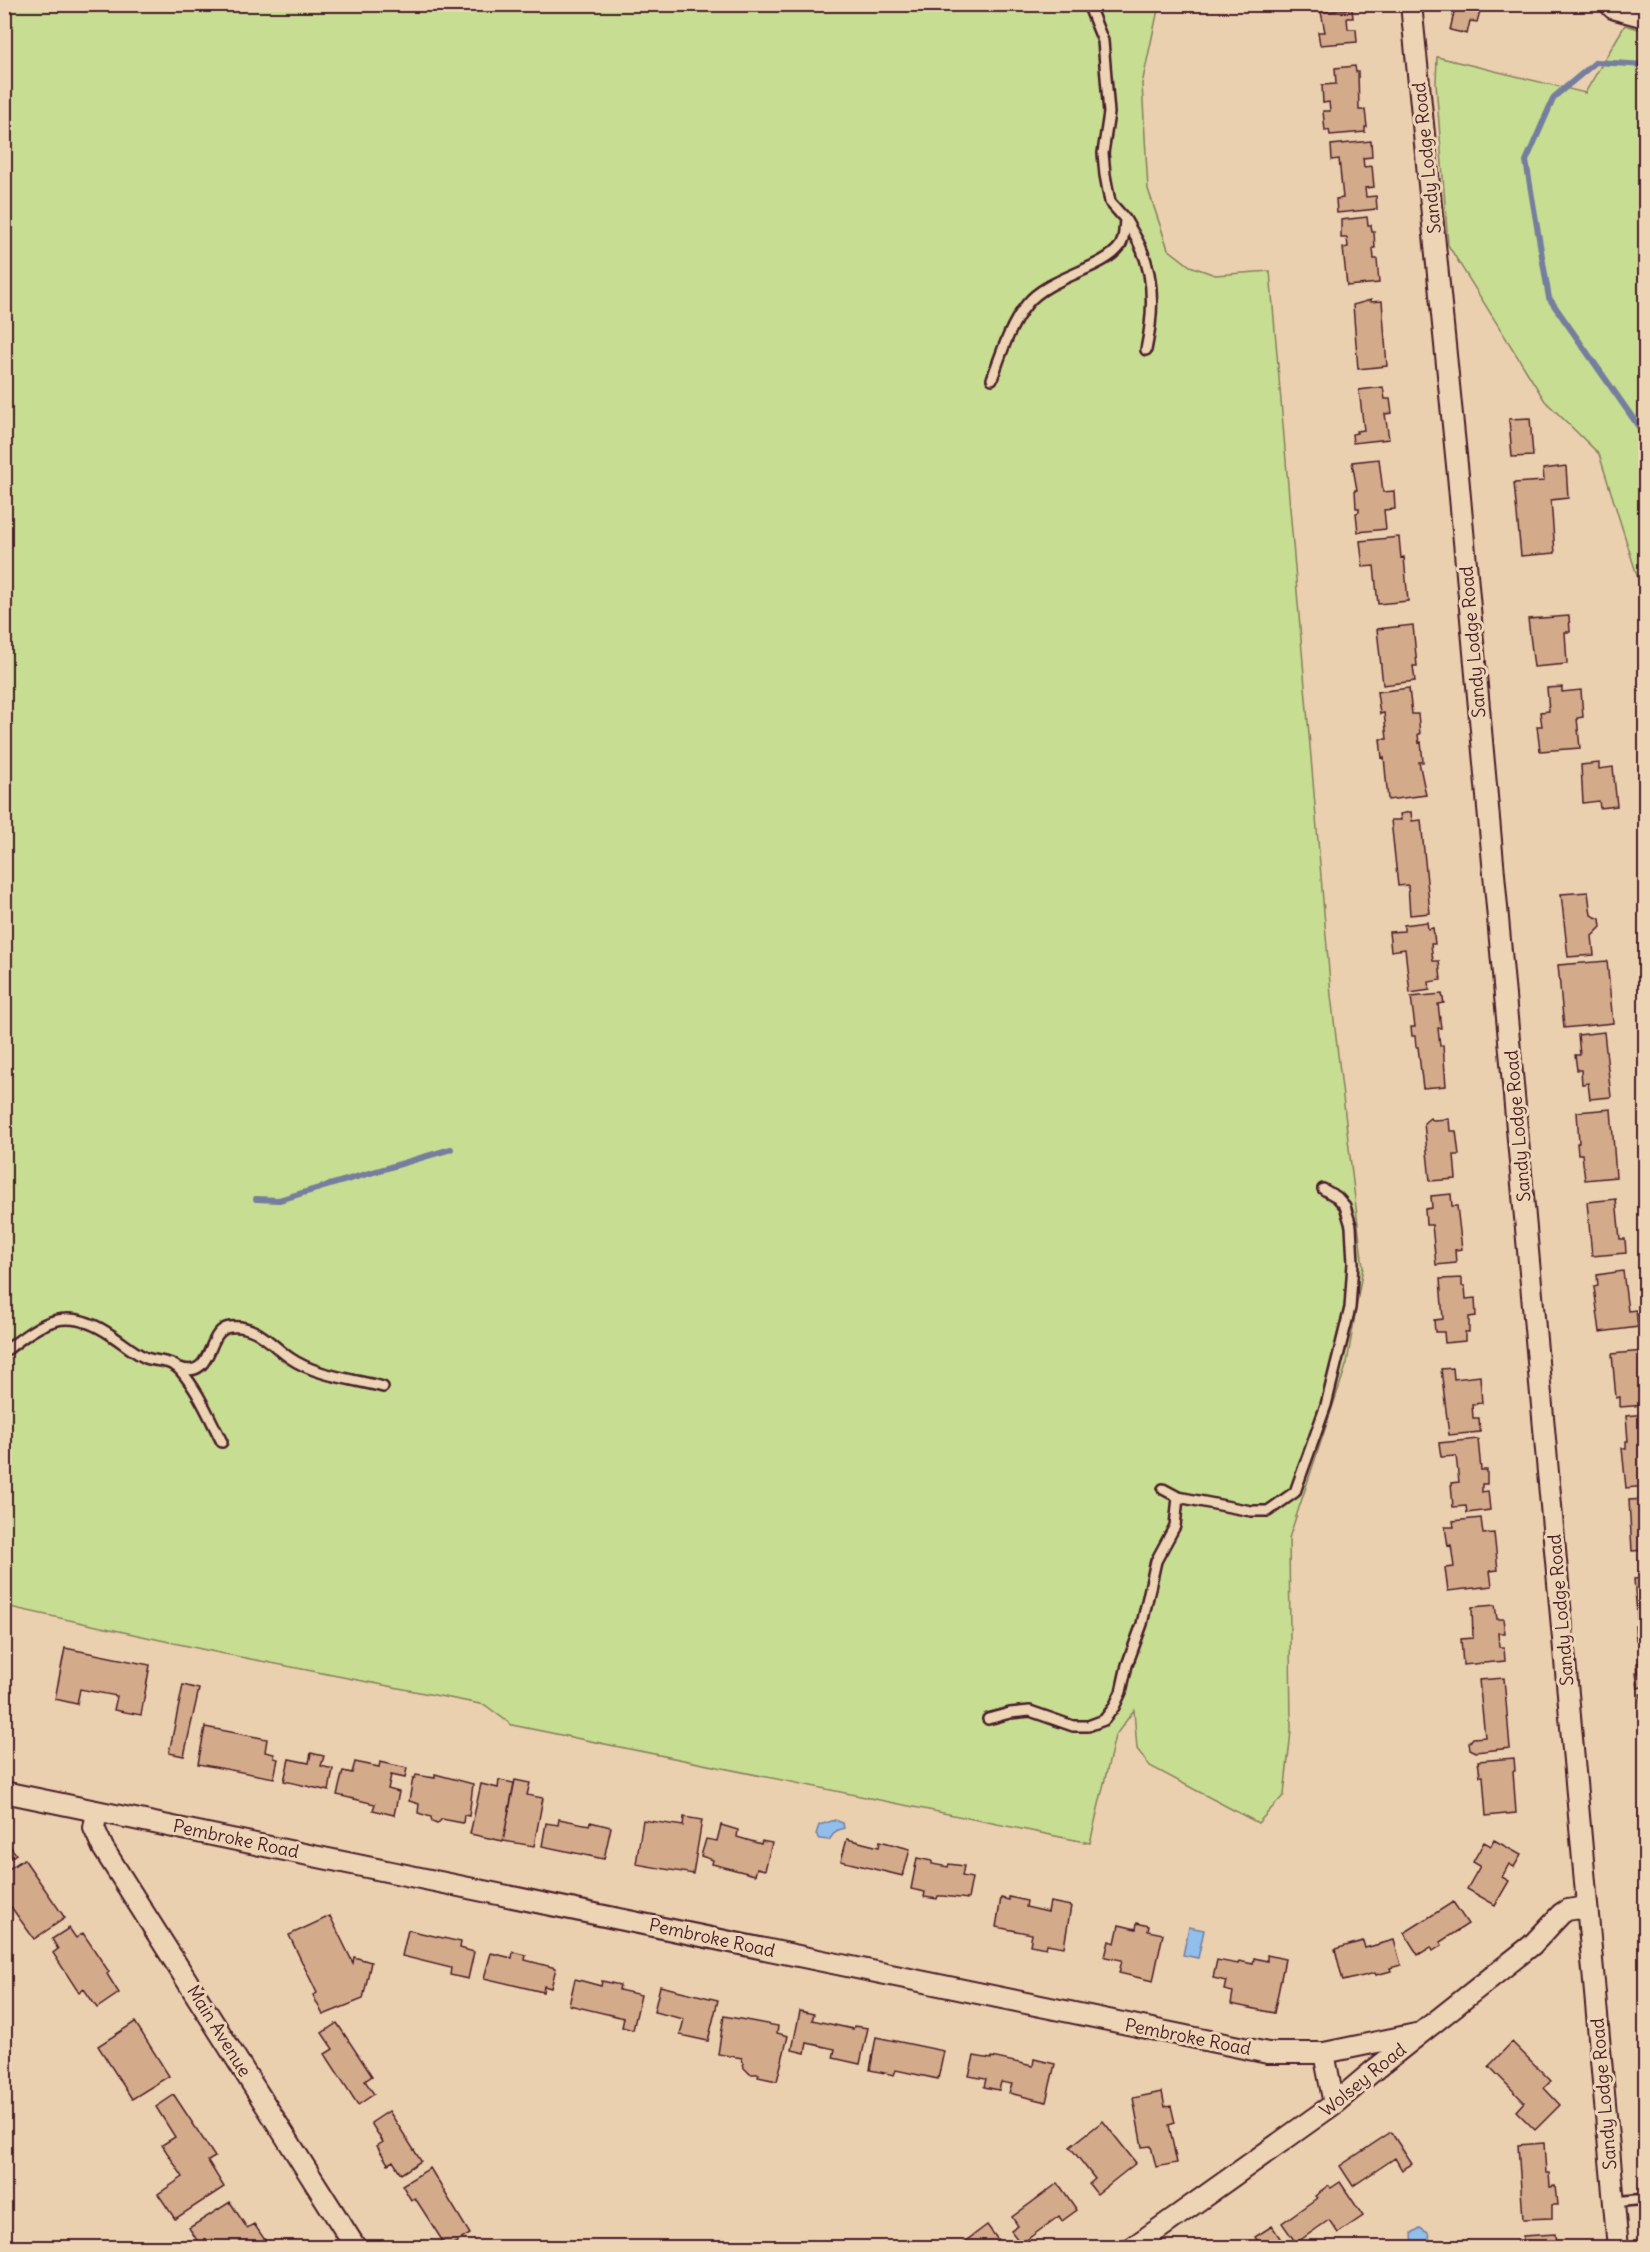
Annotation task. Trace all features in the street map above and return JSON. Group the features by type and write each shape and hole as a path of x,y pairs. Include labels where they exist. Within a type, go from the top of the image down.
{"main road":[{"path":"1616,4 1646,12"}],"street":[{"name":"Sandy Lodge Road","path":"1411,4 1458,475 1618,2247"},
{"name":"Pembroke Road","path":"4,1792 1268,2053 1324,2053 1421,2033"},
{"name":"Main Avenue","path":"97,1811 94,1828 103,1848 356,2247"},
{"name":"Wolsey Road","path":"1132,2247 1334,2104 1532,1945 1567,1910 1587,1906"},
{"path":"1324,2053 1334,2104"}],"lane":[{"path":"1088,4 1103,41 1109,113 1103,153 1110,202 1125,219 1141,249 1150,278 1151,317 1146,350"},
{"path":"992,379 1010,332 1027,303 1045,288 1104,259 1119,246 1124,234 1125,219"},
{"path":"1163,1489 1178,1497 1251,1510 1268,1510 1295,1492 1326,1405 1350,1308 1353,1263 1351,1226 1345,1206 1323,1189"},
{"path":"4,1352 34,1329 56,1320 82,1319 106,1331 146,1358 163,1360 188,1371 197,1369 204,1362 219,1333 225,1328 232,1327 250,1330 266,1337 292,1359 309,1367 383,1387"},
{"path":"179,1368 222,1442"},
{"path":"988,1719 1030,1711 1073,1726 1088,1726 1104,1720 1114,1707 1121,1692 1127,1665 1142,1624 1156,1561 1175,1526 1178,1497"},
{"path":"1614,2202 1646,2199"}],"green space":[{"path":"5,5 1159,5 1142,84 1148,189 1168,249 1190,266 1215,275 1270,271 1331,995 1363,1267 1347,1363 1289,1538 1291,1731 1284,1795 1258,1823 1150,1766 1137,1749 1134,1710 1115,1736 1090,1843 512,1725 485,1705 215,1652 5,1606"},
{"path":"1644,12 1645,601 1599,454 1545,401 1448,245 1436,83 1437,57 1585,93 1625,25 1639,29"}],"water":[{"path":"835,1820 843,1823 844,1828 836,1831 829,1840 820,1839 816,1834 819,1825"},
{"path":"1189,1927 1204,1930 1198,1958 1183,1955"},
{"path":"1420,2228 1428,2233 1432,2247 1413,2247 1412,2233"}],"building":[{"path":"1321,4 1358,4 1358,8 1321,12"},
{"path":"1456,4 1482,4 1477,22 1470,21 1467,34 1450,30"},
{"path":"1352,9 1353,18 1347,18 1348,29 1356,29 1357,42 1320,45 1318,32 1325,32 1321,12"},
{"path":"1355,66 1358,72 1359,110 1365,110 1367,127 1365,127 1365,132 1330,135 1329,130 1325,131 1323,111 1330,111 1329,102 1323,103 1322,85 1336,84 1335,68"},
{"path":"1371,141 1372,157 1363,158 1364,167 1372,166 1374,187 1365,188 1366,197 1376,196 1377,209 1337,213 1336,199 1343,198 1339,159 1332,160 1331,145"},
{"path":"1367,217 1368,225 1371,225 1372,232 1374,232 1374,259 1377,259 1379,283 1347,286 1343,248 1348,247 1347,238 1341,238 1341,220"},
{"path":"1371,300 1371,302 1382,301 1387,366 1358,369 1353,305"},
{"path":"1383,387 1385,399 1390,399 1392,413 1385,414 1389,439 1353,443 1352,434 1364,430 1359,390"},
{"path":"1530,418 1533,456 1512,457 1509,419"},
{"path":"1379,459 1383,492 1394,491 1395,509 1384,510 1386,529 1358,532 1356,513 1359,512 1359,508 1356,508 1355,490 1357,490 1352,462"},
{"path":"1566,466 1568,498 1551,500 1555,553 1521,556 1514,483 1544,481 1543,469"},
{"path":"1399,537 1401,558 1404,557 1408,601 1378,604 1374,566 1363,567 1360,541"},
{"path":"1569,616 1570,632 1565,632 1567,664 1534,667 1528,619"},
{"path":"1413,625 1417,666 1413,666 1415,681 1383,685 1377,629"},
{"path":"1562,687 1562,692 1581,690 1583,717 1577,718 1580,748 1540,751 1537,726 1542,726 1540,712 1549,711 1547,688"},
{"path":"1409,688 1412,714 1418,714 1420,734 1418,734 1423,762 1419,762 1426,795 1388,800 1380,739 1387,739 1384,713 1380,714 1377,692"},
{"path":"1599,763 1599,769 1613,767 1617,806 1600,808 1599,801 1583,803 1581,765"},
{"path":"1411,812 1412,821 1421,820 1430,913 1410,915 1408,885 1398,886 1391,820 1401,820 1400,814"},
{"path":"1588,892 1591,915 1600,919 1601,927 1592,936 1594,955 1568,957 1561,894"},
{"path":"1427,922 1428,929 1433,928 1435,944 1431,944 1433,961 1439,961 1441,980 1429,982 1430,990 1410,993 1405,949 1391,951 1389,932 1404,931 1404,925"},
{"path":"1607,961 1613,1023 1564,1028 1558,965"},
{"path":"1442,994 1444,1003 1438,1004 1441,1028 1438,1028 1440,1046 1443,1045 1446,1086 1423,1088 1418,1047 1416,1047 1415,1036 1412,1036 1411,1027 1415,1027 1411,997"},
{"path":"1604,1032 1611,1097 1590,1099 1588,1083 1582,1084 1581,1070 1577,1070 1575,1055 1580,1055 1578,1035"},
{"path":"1611,1109 1616,1177 1585,1180 1582,1154 1578,1154 1577,1112"},
{"path":"1430,1118 1433,1120 1449,1119 1450,1131 1456,1131 1459,1155 1454,1155 1456,1179 1430,1181 1424,1123"},
{"path":"1451,1194 1452,1206 1457,1206 1462,1249 1455,1250 1456,1263 1436,1265 1432,1225 1426,1225 1425,1209 1432,1208 1431,1196"},
{"path":"1616,1199 1620,1239 1625,1239 1626,1253 1592,1256 1587,1202"},
{"path":"1623,1271 1628,1311 1636,1310 1638,1327 1600,1332 1594,1287 1598,1286 1597,1275"},
{"path":"1462,1278 1466,1299 1475,1298 1476,1316 1469,1317 1469,1332 1465,1332 1465,1341 1445,1343 1444,1332 1435,1332 1434,1320 1443,1319 1440,1279"},
{"path":"1643,1351 1645,1405 1620,1407 1620,1397 1616,1398 1612,1354"},
{"path":"1453,1368 1454,1379 1480,1376 1482,1403 1472,1404 1473,1418 1479,1418 1480,1432 1449,1435 1441,1369"},
{"path":"1646,1414 1646,1486 1626,1488 1622,1448 1626,1448 1626,1441 1628,1441 1626,1416"},
{"path":"1478,1439 1481,1470 1487,1470 1487,1484 1482,1484 1482,1492 1488,1491 1490,1510 1467,1513 1466,1506 1453,1507 1451,1483 1459,1482 1456,1456 1441,1457 1439,1443"},
{"path":"1646,1499 1646,1550 1632,1551 1629,1500"},
{"path":"1481,1518 1483,1534 1494,1533 1498,1570 1490,1571 1492,1586 1448,1591 1445,1568 1454,1567 1451,1545 1448,1546 1445,1527 1454,1527 1453,1521"},
{"path":"1646,1578 1646,1639 1636,1640 1635,1626 1638,1626 1634,1579"},
{"path":"1495,1605 1497,1619 1503,1619 1505,1633 1498,1633 1499,1647 1504,1647 1505,1661 1463,1665 1461,1639 1473,1638 1472,1607"},
{"path":"65,1648 150,1665 141,1715 114,1710 117,1696 80,1689 77,1704 55,1699"},
{"path":"1646,1655 1646,1715 1642,1716 1640,1694 1643,1694 1642,1687 1638,1688 1636,1673 1638,1673 1637,1663 1640,1663 1639,1656"},
{"path":"1504,1678 1510,1748 1476,1752 1470,1749 1469,1743 1473,1738 1485,1737 1479,1680"},
{"path":"183,1685 199,1689 184,1756 169,1753"},
{"path":"205,1727 267,1739 265,1752 274,1754 274,1758 278,1759 274,1778 198,1764"},
{"path":"311,1753 324,1756 321,1766 333,1769 329,1791 284,1781 289,1759 309,1763"},
{"path":"1514,1758 1516,1813 1486,1816 1483,1776 1480,1776 1478,1761"},
{"path":"355,1762 379,1767 380,1762 407,1768 405,1778 391,1775 388,1789 399,1792 394,1815 373,1810 375,1804 337,1795 343,1771 352,1773"},
{"path":"435,1774 473,1784 469,1816 464,1815 463,1823 442,1819 437,1824 432,1822 431,1817 418,1813 419,1804 409,1801 413,1778 416,1775 435,1778"},
{"path":"499,1780 514,1783 503,1841 470,1834 481,1784 498,1788"},
{"path":"515,1780 530,1783 527,1795 543,1798 534,1846 503,1841"},
{"path":"684,1817 702,1820 693,1874 636,1864 643,1820 683,1826"},
{"path":"559,1819 611,1827 604,1859 542,1846 546,1823 558,1825"},
{"path":"721,1825 738,1830 737,1837 761,1844 762,1841 772,1843 765,1870 757,1868 755,1875 712,1864 713,1860 701,1856 706,1839 717,1841"},
{"path":"4,1838 16,1854 4,1862"},
{"path":"847,1839 879,1847 880,1841 910,1849 903,1876 841,1861"},
{"path":"1494,1840 1521,1855 1514,1867 1509,1864 1502,1877 1509,1881 1495,1905 1467,1889 1480,1866 1473,1862 1484,1842 1491,1846"},
{"path":"917,1858 948,1867 949,1864 964,1866 962,1876 972,1878 968,1899 943,1896 938,1896 937,1899 924,1897 925,1892 911,1889"},
{"path":"24,1859 65,1918 34,1939 4,1897 4,1872"},
{"path":"1009,1897 1027,1901 1026,1907 1048,1912 1050,1902 1071,1906 1064,1947 1047,1944 1046,1948 1030,1945 1032,1934 996,1927 1001,1898 1009,1900"},
{"path":"1453,1902 1468,1924 1440,1942 1442,1945 1433,1951 1431,1947 1418,1955 1404,1933"},
{"path":"330,1916 353,1963 354,1957 371,1962 363,1999 323,2015 313,1995 317,1993 289,1935"},
{"path":"1137,1923 1149,1926 1148,1931 1163,1934 1153,1981 1119,1973 1122,1960 1105,1957 1109,1941 1115,1943 1119,1925 1136,1929"},
{"path":"69,1928 76,1938 83,1933 109,1972 107,1974 119,1993 97,2008 84,1989 79,1993 53,1953 58,1949 52,1939"},
{"path":"408,1930 461,1942 460,1948 474,1952 468,1979 450,1975 451,1968 402,1956"},
{"path":"1394,1940 1401,1965 1390,1968 1391,1971 1343,1981 1335,1949 1363,1941 1365,1948"},
{"path":"513,1952 526,1955 525,1960 556,1968 551,1988 544,1986 543,1992 484,1978 491,1953 512,1958"},
{"path":"1267,1955 1285,1959 1274,2013 1231,2004 1233,1992 1224,1990 1226,1981 1213,1978 1217,1960 1253,1964 1254,1958 1267,1961"},
{"path":"575,1979 601,1986 602,1981 620,1985 619,1990 641,1995 633,2030 622,2027 624,2018 569,2005"},
{"path":"660,1986 718,2000 708,2041 680,2035 684,2019 654,2012"},
{"path":"800,2011 814,2014 812,2020 853,2029 854,2026 868,2028 860,2064 833,2058 835,2049 807,2043 805,2053 792,2050"},
{"path":"724,2016 778,2026 777,2033 788,2036 777,2081 758,2077 759,2074 750,2074 744,2068 742,2058 718,2054"},
{"path":"135,2022 169,2076 132,2099 98,2046"},
{"path":"337,2023 372,2076 365,2081 374,2094 358,2105 325,2054 333,2049 322,2033"},
{"path":"876,2037 944,2051 938,2079 896,2070 894,2075 870,2070"},
{"path":"1512,2042 1551,2081 1544,2088 1560,2105 1535,2130 1516,2111 1524,2102 1489,2066"},
{"path":"974,2056 991,2059 992,2057 1033,2066 1034,2059 1055,2064 1046,2102 1009,2093 1012,2084 1001,2082 999,2090 984,2087 986,2079 969,2076"},
{"path":"1162,2092 1165,2107 1171,2106 1175,2123 1169,2125 1177,2163 1156,2167 1151,2146 1142,2147 1133,2098"},
{"path":"174,2095 215,2157 208,2161 224,2187 175,2219 158,2194 183,2177 162,2145 175,2137 156,2107"},
{"path":"389,2111 421,2161 401,2174 393,2161 388,2164 377,2146 383,2142 371,2123"},
{"path":"1103,2121 1136,2163 1097,2194 1089,2184 1095,2179 1070,2147"},
{"path":"1391,2132 1412,2164 1402,2170 1395,2158 1353,2186 1340,2166"},
{"path":"1544,2143 1546,2173 1549,2173 1550,2187 1555,2186 1557,2205 1552,2205 1552,2218 1523,2219 1518,2145"},
{"path":"430,2168 470,2234 447,2248 415,2198 411,2200 402,2185"},
{"path":"1340,2182 1363,2216 1338,2233 1329,2220 1296,2243 1282,2223 1317,2198 1315,2196 1329,2186 1331,2188"},
{"path":"1058,2183 1077,2210 1062,2221 1059,2216 1021,2244 1011,2231 1018,2226 1012,2217"},
{"path":"230,2202 247,2228 254,2224 265,2240 258,2245 259,2248 202,2248 189,2228"},
{"path":"987,2225 1004,2248 967,2248 963,2243"},
{"path":"1272,2226 1282,2241 1277,2244 1279,2248 1262,2248 1255,2237"},
{"path":"1555,2234 1558,2248 1523,2248 1523,2236"},
{"path":"908,2241 913,2248 900,2248"}],"waterway":[{"path":"1646,65 1596,62 1554,97 1526,161 1549,298 1646,437"},
{"path":"256,1199 279,1200 451,1149"}]}
